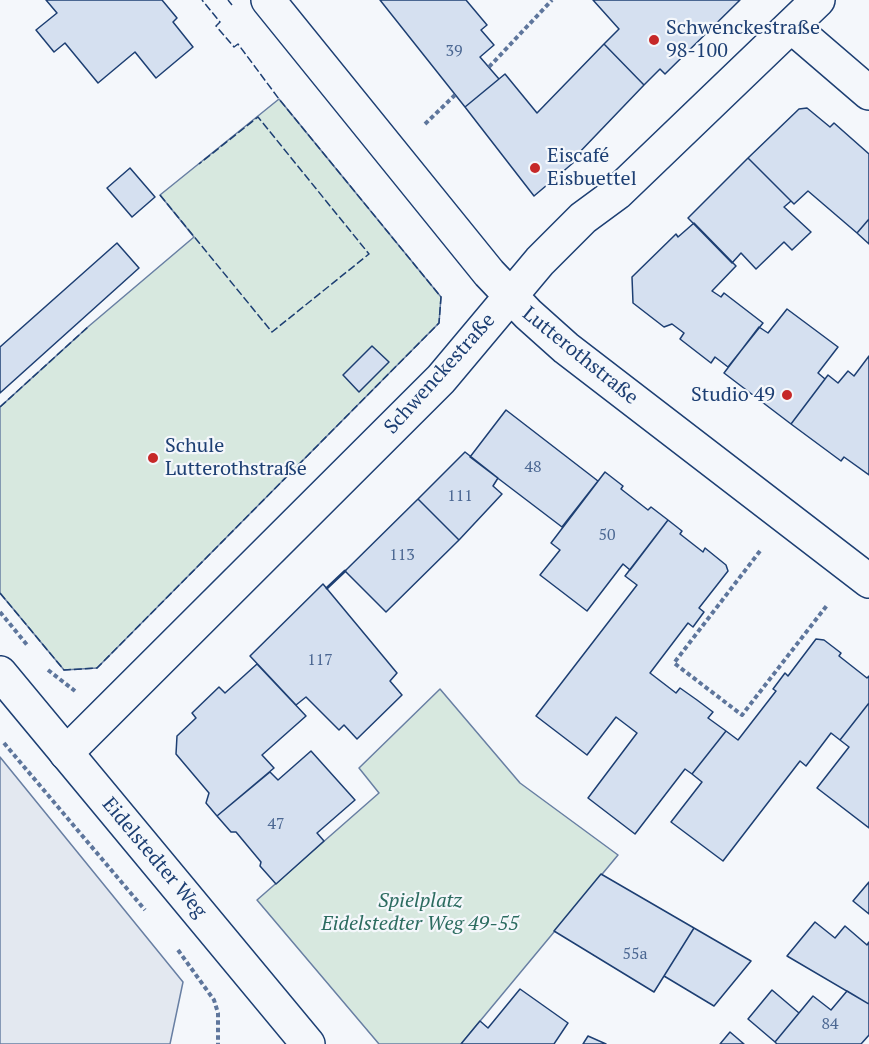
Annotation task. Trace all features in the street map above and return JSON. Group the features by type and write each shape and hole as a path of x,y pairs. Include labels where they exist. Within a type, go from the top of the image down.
{"street":[{"name":"Lutterothstraße","path":"268,0 509,296 545,332 869,581"},
{"name":"Schwenckestraße","path":"66,753 441,379 540,261 583,218 617,193 818,0"},
{"path":"791,26 869,93"},
{"name":"Eidelstedter Weg","path":"0,673 304,1042"}],"path":[{"path":"489,67 552,0"},
{"path":"425,124 455,95"},
{"path":"760,551 674,663 742,715 828,604"},
{"path":"0,612 35,654"},
{"path":"42,662 71,686 77,694"},
{"path":"4,743 146,911"},
{"path":"175,946 214,1000 218,1013 218,1044"}],"green space":[{"name":"Schule Lutterothstraße","path":"279,99 441,297 439,323 97,668 64,670 0,593 0,407 89,326 194,237 160,195"},
{"name":"Spielplatz Eidelstedter Weg 49-55","path":"440,689 520,783 618,855 461,1044 379,1044 257,900 379,793 359,768"}],"shaded area":[{"path":"0,757 183,982 170,1044 0,1044"}],"building":[{"path":"46,0 162,0 177,18 173,22 193,47 156,78 135,52 98,83 65,43 54,52 36,30 57,13"},
{"path":"380,0 466,0 487,25 481,30 494,45 480,57 499,79 465,107"},
{"name":"Schwenckestraße 98-100","path":"593,0 740,0 665,74 660,69 644,85 604,44 619,29"},
{"path":"604,44 644,85 575,157 573,163 534,196 465,107 505,74 537,113"},
{"path":"807,108 830,127 834,123 869,154 869,219 857,233 808,191 794,204 748,158 799,109"},
{"path":"748,158 791,201 784,207 811,232 792,250 784,242 756,269 741,253 732,263 688,218"},
{"path":"130,168 155,197 132,217 107,188"},
{"path":"869,219 869,244 857,233"},
{"path":"694,223 736,266 712,291 721,297 724,293 763,323 728,367 715,357 711,363 680,339 684,333 672,324 664,327 633,303 632,277 676,234 678,237"},
{"path":"117,243 139,268 0,393 0,347"},
{"path":"787,309 838,347 818,373 825,379 791,424 724,373 759,327 768,333"},
{"path":"372,346 389,362 359,392 343,375"},
{"path":"869,356 869,475 844,457 841,461 791,424 828,375 838,383 848,371 854,376"},
{"path":"506,410 598,481 562,527 470,457"},
{"path":"465,452 498,478 493,486 502,494 459,540 418,499"},
{"path":"605,472 623,486 621,489 648,510 651,507 668,520 630,570 623,564 587,611 540,575 560,550 551,543"},
{"path":"418,499 459,540 386,612 345,571"},
{"path":"668,520 682,531 680,534 703,552 705,548 726,565 728,571 699,608 704,612 693,627 688,623 650,673 676,693 680,688 713,712 708,718 726,731 692,774 685,769 635,834 588,798 637,733 616,717 587,755 536,716 637,585 625,576"},
{"path":"323,584 397,673 390,681 402,695 357,739 344,725 339,730 306,697 296,705 250,656"},
{"path":"816,639 824,640 841,653 839,656 867,678 869,676 869,703 840,740 831,733 806,766 800,761 723,861 671,822 702,782 692,774 726,731 738,740 776,691 773,689 785,673 788,676"},
{"path":"257,664 306,716 262,755 274,768 217,816 206,803 209,793 176,754 177,736 196,718 192,713 219,687 225,693"},
{"path":"869,703 869,828 817,788 849,747 840,740"},
{"path":"311,751 355,800 317,833 324,841 276,884 236,832 231,832 217,816 270,772 278,780"},
{"path":"601,874 694,928 654,992 554,931"},
{"path":"869,882 869,914 853,901"},
{"path":"815,922 835,938 845,926 867,945 869,942 869,1004 787,956"},
{"path":"694,928 751,961 714,1006 664,976"},
{"path":"520,989 568,1023 554,1044 461,1044 480,1021 488,1028"},
{"path":"772,990 799,1013 775,1042 748,1019"},
{"path":"847,991 869,1004 869,1035 861,1044 777,1044 775,1042 813,996 831,1010"},
{"path":"730,1032 744,1044 720,1044"},
{"path":"588,1036 606,1044 583,1044"}],"fence":[{"path":"0,593 64,670 97,668 439,323 441,297 279,99 238,44 234,47 216,26 220,22 202,0"},
{"path":"228,0 232,5"},
{"path":"160,195 272,332 369,254 258,117 199,164"},
{"path":"0,407 89,326"}],"wall":[{"path":"327,588 345,571"}],"place":[{"name":"Schwenckestraße 98-100","path":"654,40"},
{"name":"Eiscafé Eisbuettel","path":"535,168"},
{"name":"Studio 49","path":"787,395"},
{"name":"Schule Lutterothstraße","path":"153,458"}]}
